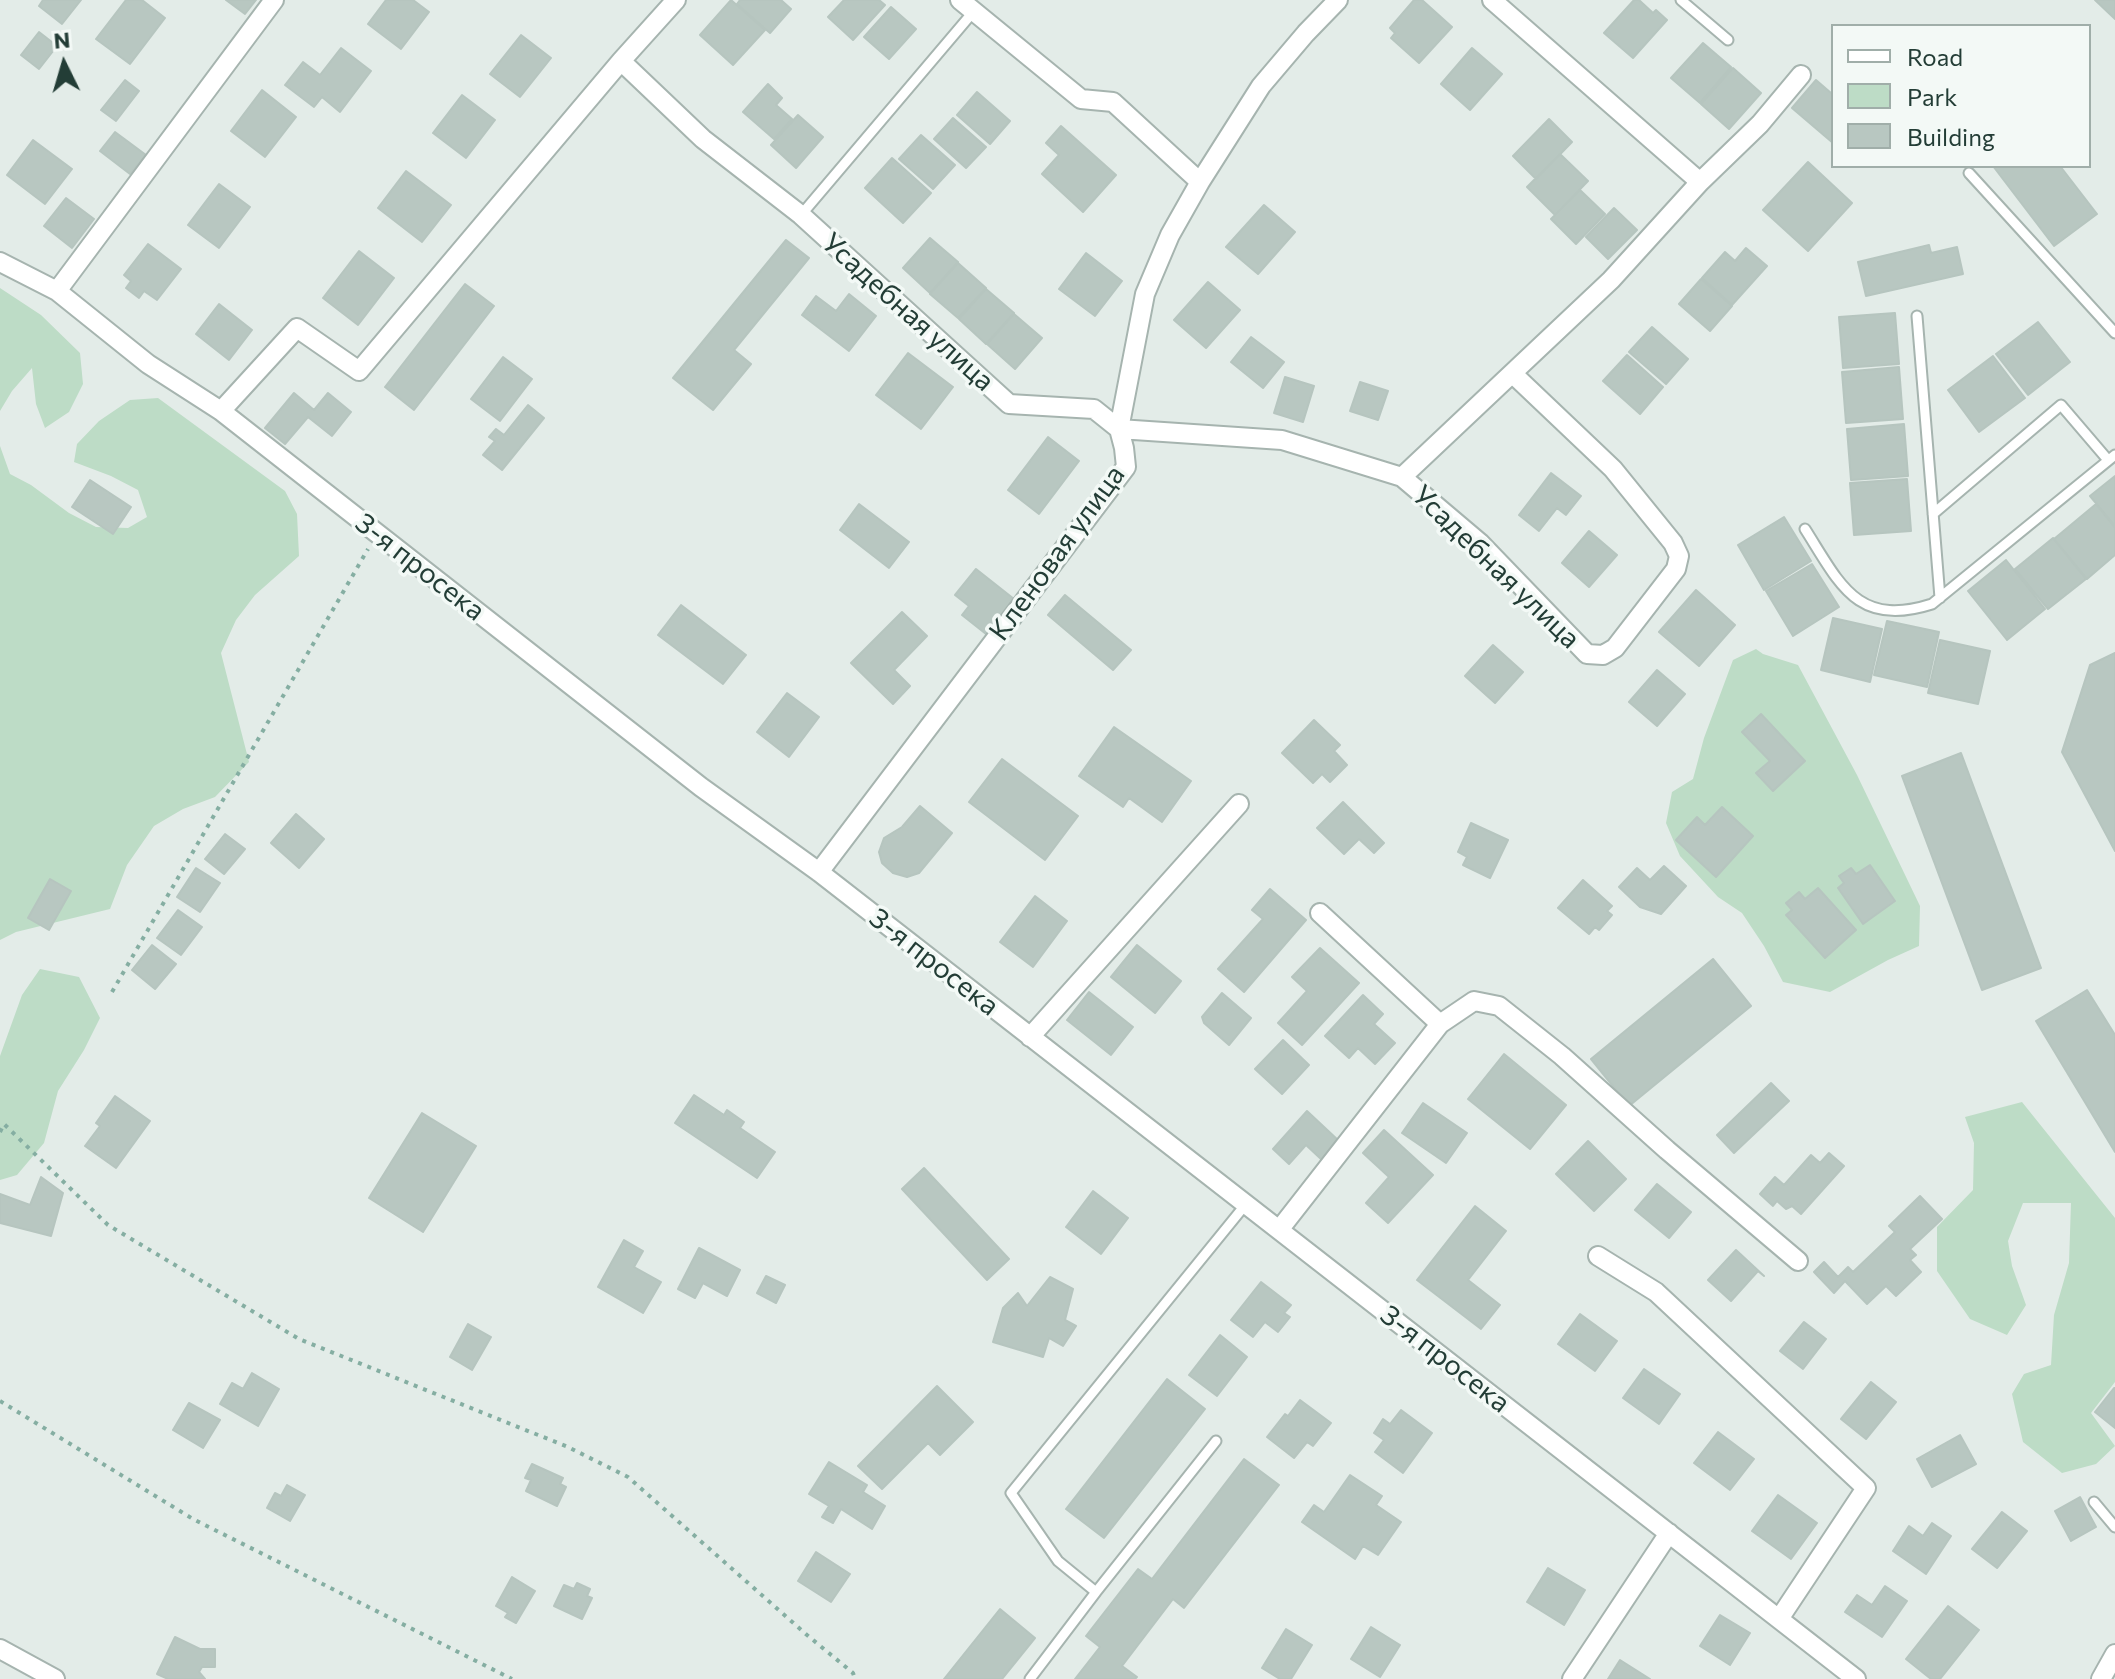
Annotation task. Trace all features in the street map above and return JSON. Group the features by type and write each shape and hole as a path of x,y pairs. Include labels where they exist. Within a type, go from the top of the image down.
{"street":[{"path":"57,291 274,0"},
{"path":"221,411 297,328 359,371 676,0"},
{"name":"Кленовая улица","path":"819,872 1126,467 1119,429 1145,294 1170,235 1261,86 1338,0"},
{"path":"1492,0 1700,182"},
{"path":"967,6 1081,99 1113,102 1200,182"},
{"name":"Усадебная улица","path":"621,61 703,139 801,215 1009,404 1094,409 1119,429 1282,440 1402,477 1480,543 1587,654 1603,655 1615,648 1676,569 1679,556 1673,543 1613,469 1513,374"},
{"path":"1402,477 1611,280 1700,182 1760,124 1801,75"},
{"name":"3-я просека","path":"0,262 57,291 148,364 221,411 701,787 819,872 1856,1679"},
{"path":"1030,1037 1239,804"},
{"path":"1320,913 1440,1024"},
{"path":"1279,1230 1440,1024 1474,1001 1499,1006 1562,1056 1798,1261"},
{"path":"1598,1256 1656,1292 1866,1488 1779,1619"},
{"path":"1572,1679 1669,1533"},
{"path":"0,1649 55,1679"},
{"path":"2101,1679 2115,1654"}],"lane":[{"path":"1681,0 1728,40"},
{"path":"801,215 967,6"},
{"path":"1969,173 2115,333"},
{"path":"1917,316 1940,598"},
{"path":"1805,529 1850,595 1867,606 1891,611 1916,610 1940,598 2112,458 2061,405 1933,514"},
{"path":"1096,1592 1058,1561 1011,1493 1246,1204"},
{"path":"1030,1679 1216,1441"},
{"path":"2094,1502 2115,1527"}],"path":[{"path":"112,992 377,533"},
{"path":"0,1132 4,1124 108,1225 299,1339 568,1447 628,1477 853,1673 855,1679"},
{"path":"0,1401 193,1519 512,1679"}],"green space":[{"path":"0,288 41,315 80,353 83,384 69,412 45,428 36,404 32,368 0,411"},
{"path":"158,398 285,491 297,514 299,556 255,595 236,620 221,653 249,762 215,797 183,809 154,826 127,865 110,909 16,932 0,940 0,446 10,474 31,485 69,513 96,527 128,528 147,517 138,490 74,462 77,444 99,421 130,400"},
{"path":"1756,649 1798,665 1857,775 1920,906 1919,946 1830,992 1783,982 1742,913 1718,897 1680,856 1666,823 1672,792 1693,779 1704,738 1733,660"},
{"path":"40,969 79,977 100,1018 58,1091 44,1143 17,1175 0,1180 0,1056 22,995"},
{"path":"2022,1102 2115,1218 2115,1382 2091,1413 2115,1446 2096,1464 2062,1473 2023,1442 2012,1394 2024,1374 2051,1365 2054,1315 2069,1263 2071,1203 2023,1203 2008,1241 2012,1266 2026,1305 2007,1335 1970,1319 1937,1271 1937,1227 1973,1190 1974,1143 1965,1117"}],"building":[{"path":"43,0 81,0 62,24 39,6"},
{"path":"126,0 142,0 165,18 130,64 96,39"},
{"path":"226,0 256,0 245,14"},
{"path":"386,0 413,0 429,12 401,49 368,24"},
{"path":"731,0 765,30 733,65 700,35"},
{"path":"740,0 781,0 791,9 770,33 737,4"},
{"path":"844,0 879,0 885,5 853,40 828,17"},
{"path":"1414,0 1422,0 1452,27 1419,63 1391,38 1395,33 1390,28"},
{"path":"1634,0 1639,0 1653,13 1656,10 1667,20 1633,58 1604,33"},
{"path":"2095,0 2115,0 2115,19"},
{"path":"891,7 916,29 889,59 864,37"},
{"path":"39,32 57,46 39,69 21,55"},
{"path":"521,35 551,58 520,97 490,74"},
{"path":"1703,43 1731,67 1700,103 1671,78"},
{"path":"341,48 371,71 340,112 322,97 314,107 285,85 303,62 320,75"},
{"path":"1472,48 1502,74 1470,110 1441,84"},
{"path":"1733,68 1761,93 1729,129 1701,104"},
{"path":"125,80 139,91 116,121 101,110"},
{"path":"1816,80 1831,93 1831,141 1792,108"},
{"path":"768,84 782,98 776,105 792,119 774,139 743,112"},
{"path":"262,90 296,117 265,157 231,131"},
{"path":"977,92 1010,121 990,144 957,115"},
{"path":"462,95 495,120 466,158 433,133"},
{"path":"798,115 823,137 796,168 771,145"},
{"path":"953,118 986,147 966,168 934,139"},
{"path":"1549,119 1572,142 1536,179 1513,156"},
{"path":"1061,126 1116,175 1083,212 1042,174 1059,155 1046,143"},
{"path":"115,132 146,155 130,174 100,151"},
{"path":"921,135 955,165 933,189 899,159"},
{"path":"33,140 72,169 45,204 7,175"},
{"path":"1560,154 1588,181 1555,215 1527,187"},
{"path":"892,158 931,193 903,223 865,188"},
{"path":"1808,162 1852,203 1808,251 1763,210"},
{"path":"1995,168 2062,168 2097,214 2054,246"},
{"path":"406,171 451,205 422,242 378,208"},
{"path":"219,184 250,207 219,248 188,225"},
{"path":"1580,190 1605,214 1576,244 1551,219"},
{"path":"66,198 94,219 72,248 44,226"},
{"path":"1264,205 1295,232 1258,274 1226,247"},
{"path":"1614,208 1637,230 1608,259 1586,237"},
{"path":"930,238 958,262 930,293 903,268"},
{"path":"786,240 809,258 734,350 751,364 713,410 673,378"},
{"path":"148,244 181,269 157,300 144,291 139,298 126,288 131,281 124,275"},
{"path":"1929,245 1931,253 1957,247 1963,274 1866,296 1858,262"},
{"path":"1746,248 1767,266 1732,305 1702,278 1725,252 1735,261"},
{"path":"359,251 394,278 358,325 323,298"},
{"path":"1086,253 1122,281 1095,316 1059,289"},
{"path":"958,263 986,288 958,318 930,294"},
{"path":"1701,279 1732,306 1710,331 1679,304"},
{"path":"1208,282 1240,310 1206,348 1174,320"},
{"path":"465,284 494,306 414,410 385,387"},
{"path":"986,289 1014,313 986,344 959,319"},
{"path":"849,294 876,316 849,351 802,315 816,296 836,311"},
{"path":"219,304 252,330 229,360 196,334"},
{"path":"1895,313 1899,364 1843,368 1839,317"},
{"path":"1014,314 1042,338 1015,369 987,344"},
{"path":"2038,322 2070,362 2028,395 1996,354"},
{"path":"1652,327 1688,359 1666,384 1629,352"},
{"path":"1251,337 1284,362 1263,388 1231,362"},
{"path":"908,353 953,387 921,429 876,395"},
{"path":"1627,355 1663,387 1640,414 1603,381"},
{"path":"1993,356 2025,398 1979,432 1948,390"},
{"path":"503,357 532,379 500,421 471,399"},
{"path":"1899,367 1903,419 1846,423 1842,372"},
{"path":"1285,377 1314,386 1303,422 1274,413"},
{"path":"1360,382 1388,391 1378,420 1350,411"},
{"path":"294,393 314,410 328,393 351,412 332,436 308,417 285,444 265,428"},
{"path":"528,405 544,418 502,470 483,455 495,441 489,437 496,429 504,435"},
{"path":"1904,424 1908,476 1851,480 1847,429"},
{"path":"1048,437 1079,461 1039,514 1008,490"},
{"path":"1551,473 1581,496 1566,515 1557,508 1539,531 1519,515"},
{"path":"2115,476 2115,526 2090,496"},
{"path":"1907,479 1911,531 1854,535 1850,483"},
{"path":"90,480 131,507 113,534 72,507"},
{"path":"859,504 909,542 889,568 840,530"},
{"path":"2096,504 2115,528 2115,555 2087,579 2054,539"},
{"path":"1784,517 1811,561 1764,590 1738,545"},
{"path":"1589,531 1617,555 1589,587 1562,563"},
{"path":"2053,538 2086,579 2048,609 2015,569"},
{"path":"2006,560 2045,609 2007,640 1968,591"},
{"path":"1812,564 1839,607 1793,636 1766,591"},
{"path":"976,569 1014,599 986,634 962,615 969,606 955,595"},
{"path":"1696,590 1735,625 1699,666 1659,632"},
{"path":"1065,595 1131,650 1113,670 1048,615"},
{"path":"681,605 746,655 723,684 658,635"},
{"path":"902,612 927,636 894,670 910,686 893,704 851,663"},
{"path":"1833,618 1882,629 1870,682 1821,670"},
{"path":"1887,621 1939,632 1927,687 1874,675"},
{"path":"1940,640 1990,651 1978,704 1928,693"},
{"path":"1493,645 1523,672 1495,703 1465,676"},
{"path":"2115,653 2115,851 2062,752 2090,665"},
{"path":"1657,670 1685,694 1657,726 1629,702"},
{"path":"787,693 819,717 789,757 757,732"},
{"path":"1761,714 1805,761 1773,791 1756,773 1770,761 1742,732"},
{"path":"1314,720 1340,745 1334,751 1347,765 1330,782 1322,774 1313,783 1282,753"},
{"path":"1114,727 1191,781 1162,822 1129,798 1123,807 1079,776"},
{"path":"1961,753 2041,968 1982,990 1902,776"},
{"path":"1002,759 1078,816 1045,860 969,802"},
{"path":"1343,802 1384,843 1374,853 1359,839 1344,854 1317,828"},
{"path":"920,806 952,833 919,873 907,877 893,873 882,863 879,852 884,838 902,827"},
{"path":"1722,807 1753,836 1716,877 1676,840 1697,817 1705,825"},
{"path":"296,814 324,839 299,868 271,843"},
{"path":"1471,823 1508,840 1490,878 1463,865 1467,857 1458,852"},
{"path":"225,834 245,849 224,874 205,859"},
{"path":"1870,865 1895,901 1863,924 1838,888 1844,883 1839,876 1851,868 1856,874"},
{"path":"1664,866 1686,886 1661,914 1640,907 1619,887 1637,868 1650,880"},
{"path":"196,868 220,883 200,912 177,897"},
{"path":"50,879 71,891 49,930 28,918"},
{"path":"1583,880 1612,906 1607,911 1612,915 1599,930 1595,927 1589,934 1558,908"},
{"path":"1818,888 1856,930 1825,958 1786,915 1792,910 1786,903 1799,892 1805,899"},
{"path":"1270,889 1306,920 1244,992 1218,969 1263,919 1252,910"},
{"path":"1035,896 1067,921 1033,967 1000,942"},
{"path":"178,910 202,927 181,955 157,938"},
{"path":"152,945 176,964 155,989 132,970"},
{"path":"1137,945 1181,981 1155,1013 1111,977"},
{"path":"1320,948 1359,983 1302,1045 1278,1023 1307,991 1292,977"},
{"path":"1713,959 1751,1006 1629,1106 1591,1059"},
{"path":"2087,990 2115,1035 2115,1152 2036,1021"},
{"path":"1089,992 1133,1027 1111,1055 1067,1020"},
{"path":"1222,993 1251,1018 1229,1045 1204,1023 1202,1017"},
{"path":"1363,995 1383,1014 1374,1024 1395,1043 1375,1064 1358,1048 1349,1058 1325,1036"},
{"path":"1283,1040 1309,1065 1282,1094 1255,1069"},
{"path":"1504,1054 1566,1105 1530,1149 1468,1099"},
{"path":"1771,1083 1789,1101 1734,1153 1717,1135"},
{"path":"694,1095 724,1115 727,1110 744,1122 740,1128 775,1152 757,1178 675,1123"},
{"path":"115,1096 150,1121 116,1168 85,1146 100,1126 96,1123"},
{"path":"1423,1103 1467,1133 1446,1163 1402,1133"},
{"path":"1307,1111 1339,1141 1322,1160 1306,1145 1289,1164 1273,1149"},
{"path":"422,1113 476,1146 423,1232 369,1198"},
{"path":"1384,1130 1433,1175 1388,1223 1366,1203 1389,1177 1363,1153"},
{"path":"1588,1141 1626,1179 1594,1211 1556,1174"},
{"path":"1829,1153 1844,1166 1801,1214 1792,1206 1786,1209 1777,1201 1773,1206 1760,1194 1775,1177 1784,1185 1811,1155 1820,1163"},
{"path":"924,1168 1009,1259 987,1280 902,1189"},
{"path":"41,1177 63,1193 51,1236 0,1223 0,1194 30,1205"},
{"path":"1657,1184 1691,1212 1669,1238 1635,1210"},
{"path":"1093,1191 1128,1218 1101,1254 1066,1227"},
{"path":"1920,1196 1942,1219 1910,1249 1916,1255 1910,1260 1921,1272 1896,1296 1886,1286 1867,1304 1845,1281 1834,1293 1814,1272 1824,1262 1838,1277 1848,1267 1853,1272 1895,1232 1889,1226"},
{"path":"1475,1206 1506,1231 1468,1280 1500,1305 1481,1329 1417,1280"},
{"path":"624,1240 643,1251 634,1267 661,1282 643,1313 598,1287"},
{"path":"699,1248 740,1270 727,1296 703,1283 695,1298 678,1289"},
{"path":"1736,1250 1764,1276 1758,1271 1731,1301 1708,1280"},
{"path":"766,1276 785,1285 776,1303 757,1293"},
{"path":"1050,1277 1073,1289 1065,1320 1076,1326 1063,1346 1049,1338 1043,1357 993,1342 1003,1308 1018,1293 1027,1306"},
{"path":"1261,1282 1291,1305 1284,1313 1290,1317 1278,1332 1265,1322 1253,1337 1231,1320"},
{"path":"1580,1314 1617,1341 1595,1371 1558,1344"},
{"path":"1804,1322 1826,1339 1803,1369 1780,1351"},
{"path":"468,1324 491,1337 472,1370 450,1357"},
{"path":"1220,1335 1247,1357 1217,1396 1189,1375"},
{"path":"1644,1369 1680,1394 1659,1424 1623,1398"},
{"path":"252,1373 279,1389 258,1426 220,1404 232,1383 243,1389"},
{"path":"1167,1379 1205,1409 1104,1538 1066,1509"},
{"path":"1871,1382 1896,1402 1866,1439 1841,1419"},
{"path":"937,1386 973,1422 940,1455 928,1443 882,1489 858,1466"},
{"path":"2115,1388 2115,1428 2095,1412"},
{"path":"1300,1400 1331,1423 1313,1446 1307,1442 1294,1458 1267,1437"},
{"path":"189,1403 220,1420 203,1448 173,1430"},
{"path":"1401,1410 1432,1433 1403,1473 1375,1452 1384,1440 1374,1433 1383,1419 1390,1424"},
{"path":"1718,1432 1754,1459 1730,1490 1694,1463"},
{"path":"1960,1435 1976,1464 1932,1487 1917,1459"},
{"path":"1244,1459 1279,1485 1184,1608 1173,1599 1122,1666 1137,1677 1075,1679 1100,1647 1086,1636 1138,1569 1152,1579"},
{"path":"829,1462 867,1485 863,1492 885,1506 872,1529 841,1509 833,1523 822,1517 829,1506 809,1494"},
{"path":"532,1464 563,1478 560,1484 566,1487 557,1506 526,1491 531,1480 525,1478"},
{"path":"1350,1475 1382,1496 1376,1505 1401,1522 1378,1555 1363,1546 1355,1559 1302,1522 1314,1505 1324,1512"},
{"path":"287,1485 305,1495 290,1521 267,1508 275,1493 281,1496"},
{"path":"1778,1495 1817,1523 1791,1559 1752,1531"},
{"path":"2080,1497 2096,1527 2071,1541 2055,1511"},
{"path":"2002,1512 2027,1531 1997,1568 1972,1549"},
{"path":"1932,1523 1951,1536 1926,1574 1893,1551 1909,1526 1923,1536"},
{"path":"816,1552 850,1574 831,1602 798,1581"},
{"path":"1548,1568 1585,1590 1564,1625 1527,1602"},
{"path":"512,1577 535,1591 516,1623 505,1617 508,1613 496,1606"},
{"path":"577,1583 590,1589 587,1596 592,1598 582,1619 554,1606 564,1585 574,1589"},
{"path":"1885,1586 1907,1601 1882,1637 1845,1612 1857,1595 1872,1605"},
{"path":"1948,1606 1979,1630 1940,1679 1931,1679 1906,1659"},
{"path":"1000,1609 1035,1638 1002,1679 944,1679"},
{"path":"1720,1615 1750,1633 1730,1665 1700,1646"},
{"path":"1371,1627 1400,1645 1380,1677 1351,1659"},
{"path":"1286,1629 1312,1645 1291,1679 1280,1679 1262,1668"},
{"path":"175,1637 200,1649 215,1649 215,1667 202,1667 199,1672 205,1679 168,1679 157,1674"},
{"path":"1620,1660 1650,1679 1608,1679"}]}
